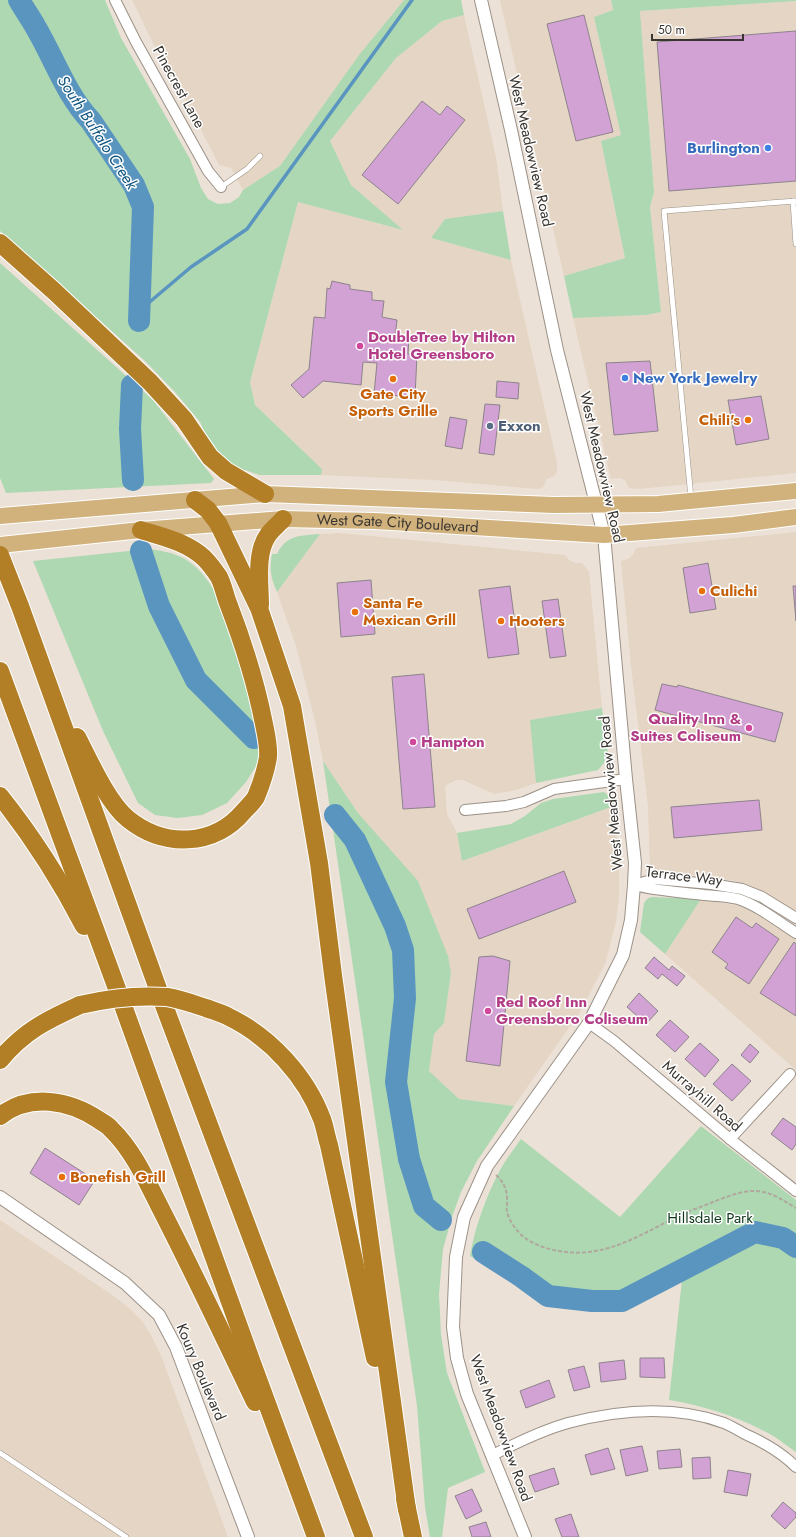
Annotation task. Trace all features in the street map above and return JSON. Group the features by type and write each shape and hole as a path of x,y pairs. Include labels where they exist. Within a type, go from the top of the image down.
{"highway":[{"path":"0,243 55,292 150,382 184,420 210,457 226,471 265,494"},
{"path":"195,500 208,510 218,523 260,608 292,706 319,863 333,975 407,1510"},
{"path":"260,608 259,560 262,548 268,535 283,519"},
{"path":"23,614 60,704 100,782 112,800 127,818 149,832 167,838 189,840 207,836 226,829 240,816 255,798 264,774 268,756 261,709 245,649 219,578 204,558 187,546 142,530"},
{"path":"0,554 162,1000 364,1537"},
{"path":"0,671 316,1537"},
{"path":"0,796 21,823 69,896 120,997"},
{"path":"0,1060 10,1048 32,1029 50,1018 80,1005 107,999 168,997 206,1008 235,1020 252,1030 288,1063 306,1087 322,1118 331,1153 413,1537"},
{"path":"0,1116 10,1109 27,1104 45,1102 65,1104 88,1113 111,1128 130,1152 206,1298 306,1511"}],"main road":[{"name":"West Gate City Boulevard","path":"0,516 265,494 554,505 658,504 796,491"},
{"name":"West Gate City Boulevard","path":"0,545 218,523 283,519 375,521 604,535 725,526 796,517"}],"street":[{"name":"Pinecrest Lane","path":"115,0 136,42 208,171 221,186"},
{"name":"West Meadowview Road","path":"481,0 513,138 557,350 604,535 634,863 631,920 622,955 589,1023 487,1166 464,1217 456,1257 453,1327 457,1358 467,1394 525,1537"},
{"path":"465,810 506,806 524,802 554,789 626,779"},
{"name":"Terrace Way","path":"634,885 655,879 711,884 742,889 762,897 796,918"},
{"name":"Terrace Way","path":"634,885 652,890 738,899 765,912 796,933"},
{"name":"Murrayhill Road","path":"589,1023 614,1041 730,1139 796,1191"},
{"path":"730,1139 790,1074"},
{"name":"Koury Boulevard","path":"0,1197 125,1283 159,1315 176,1347 248,1537"},
{"path":"493,1456 518,1443 567,1423 610,1414 651,1412 684,1413 724,1423 757,1439 789,1460 796,1467"}],"lane":[{"path":"221,186 248,169 260,156"},
{"path":"691,502 664,210 794,201 796,244"},
{"path":"0,1453 126,1537"}],"path":[{"path":"487,1166 504,1185 508,1199 506,1211 511,1222 524,1238 537,1245 552,1250 574,1254 590,1253 619,1245 651,1231 677,1216 725,1197 743,1193 756,1191 771,1194 796,1208"}],"shaded area":[{"path":"132,0 404,0 359,55 280,166 243,190 231,168 219,165 193,114 156,49"},
{"path":"500,0 611,0 613,10 594,17 621,135 601,141 625,258 564,276"},
{"path":"796,1 796,473 639,489 629,488 625,480 619,478 611,479 573,318 646,315 661,312 650,207 654,192 640,11"},
{"path":"464,15 496,157 503,211 445,219 431,238 511,260 557,463 557,471 554,476 547,479 543,487 538,489 434,480 321,475 322,469 255,405 250,382 298,202 402,230 351,185 330,141 396,58 442,21"},
{"path":"796,532 796,912 771,895 757,888 735,881 704,876 650,872 648,806 631,666 621,561 628,559 633,555 636,548"},
{"path":"340,533 565,555 569,560 575,563 582,563 589,572 602,708 531,720 536,783 516,790 494,794 463,780 457,780 445,787 447,814 457,833 462,861 614,806 619,860 619,896 616,922 605,964 580,1012 514,1106 459,1099 429,1071 434,1033 444,1023 451,973 358,813 323,761 315,721 296,646 277,592 320,534"},
{"path":"701,899 746,908 761,915 796,939 796,1070 665,954"},
{"path":"0,1220 115,1297 143,1322 162,1358 228,1537 0,1537"}],"green space":[{"path":"0,0 105,0 121,38 190,159 201,188 208,199 218,204 230,203 239,197 243,190 280,166 359,55 404,0 461,0 464,15 442,21 396,58 330,141 351,185 403,230 298,202 250,382 255,405 322,469 321,475 260,475 245,470 239,471 212,448 200,422 175,392 144,360 0,231"},
{"path":"611,0 796,1 640,11 654,192 650,207 661,312 646,315 573,318 564,276 625,258 601,141 621,135 594,17 613,10"},
{"path":"503,211 511,260 431,238 445,219"},
{"path":"0,263 153,400 214,479 211,483 6,493 0,478"},
{"path":"320,534 277,592 271,574 272,554 277,554 281,547 290,539 306,535"},
{"path":"148,549 171,553 188,561 196,567 216,593 249,692 259,730 261,758 246,782 227,803 202,815 178,818 155,815 138,803 103,731 33,561"},
{"path":"602,708 608,753 604,763 598,770 536,783 530,720"},
{"path":"323,761 358,813 418,881 448,956 451,973 444,1023 434,1034 429,1071 459,1099 514,1106 477,1161 461,1192 443,1249 439,1294 441,1335 447,1373 485,1472 448,1488 442,1537 430,1537 425,1507 417,1406"},
{"path":"604,792 612,798 614,806 462,861 457,833 511,824 525,816 541,803 553,799"},
{"path":"651,897 701,899 665,954 640,932 644,903"},
{"name":"Hillsdale Park","path":"701,1126 796,1200 796,1452 772,1435 732,1417 695,1405 669,1400 682,1280 627,1306 581,1308 545,1300 470,1256 478,1223 490,1191 502,1166 521,1139 620,1217"}],"building":[{"path":"584,15 613,132 576,141 547,24"},
{"path":"796,31 796,181 669,191 657,42"},
{"path":"422,101 440,115 447,106 465,120 398,204 362,175"},
{"name":"DoubleTree by Hilton Hotel Greensboro","path":"332,281 350,285 350,289 372,292 372,300 384,301 382,317 397,320 395,337 409,338 408,354 417,355 415,397 374,394 377,363 363,362 361,385 323,381 303,398 291,385 309,369 314,317 325,318 327,288 330,289"},
{"path":"650,361 658,431 614,435 606,363"},
{"path":"497,381 519,383 518,399 496,397"},
{"name":"Chili's","path":"761,396 769,439 736,445 728,400"},
{"name":"Exxon","path":"485,404 500,405 494,455 479,453"},
{"path":"450,417 467,420 462,449 445,446"},
{"path":"708,563 716,609 690,613 683,568"},
{"path":"371,580 375,634 341,637 337,583"},
{"path":"510,586 519,654 488,658 479,590"},
{"path":"793,586 796,586 796,621"},
{"path":"558,599 566,656 550,658 542,601"},
{"name":"Hampton","path":"424,674 435,807 403,809 392,677"},
{"name":"Quality Inn & Suites Coliseum","path":"662,684 677,687 678,685 783,713 775,742 655,710"},
{"path":"759,800 762,830 674,838 671,807"},
{"path":"564,871 576,902 479,939 467,909"},
{"path":"736,917 752,928 756,923 779,939 749,984 725,968 728,964 712,952"},
{"path":"794,942 796,944 796,1016 760,993"},
{"name":"Red Roof Inn Greensboro Coliseum","path":"493,956 510,961 500,1066 466,1061 479,957"},
{"path":"654,957 669,970 672,966 685,976 677,986 662,974 658,979 645,968"},
{"path":"639,993 658,1011 646,1024 627,1007"},
{"path":"670,1020 689,1037 675,1052 656,1035"},
{"path":"700,1043 719,1060 705,1077 685,1059"},
{"path":"750,1044 759,1052 750,1063 741,1055"},
{"path":"732,1064 751,1081 732,1101 713,1084"},
{"path":"783,1118 796,1127 796,1144 792,1150 771,1134"},
{"name":"Bonefish Grill","path":"45,1148 95,1180 79,1205 30,1173"},
{"path":"640,1358 664,1358 665,1378 640,1377"},
{"path":"624,1360 626,1379 601,1382 599,1363"},
{"path":"584,1366 590,1387 574,1391 568,1370"},
{"path":"549,1380 555,1397 526,1408 520,1391"},
{"path":"642,1446 648,1471 626,1476 620,1450"},
{"path":"608,1448 615,1469 591,1475 585,1455"},
{"path":"680,1449 682,1467 659,1469 657,1451"},
{"path":"710,1457 711,1478 693,1479 692,1458"},
{"path":"554,1468 559,1484 535,1492 529,1476"},
{"path":"728,1470 751,1474 747,1496 724,1492"},
{"path":"472,1489 482,1511 466,1519 455,1496"},
{"path":"783,1502 796,1513 796,1517 785,1529 771,1516"},
{"path":"571,1514 579,1537 562,1537 555,1519"},
{"path":"486,1522 491,1537 472,1537 469,1527"}],"waterway":[{"name":"South Buffalo Creek","path":"19,0 42,38 74,99 91,121 134,185 143,207 139,321"},
{"path":"139,311 191,267 247,229 412,0"},
{"name":"South Buffalo Creek","path":"132,385 130,429 133,480"},
{"name":"South Buffalo Creek","path":"141,551 159,606 196,680 254,738"},
{"name":"South Buffalo Creek","path":"335,815 355,840 395,926 403,950 405,998 396,1082 409,1159 424,1206 441,1220"},
{"name":"South Buffalo Creek","path":"483,1252 548,1296 592,1301 622,1301 755,1232 783,1238 796,1247"}],"place":[{"name":"Burlington","path":"768,148"},
{"name":"DoubleTree by Hilton Hotel Greensboro","path":"360,346"},
{"name":"New York Jewelry","path":"625,378"},
{"name":"Gate City Sports Grille","path":"393,379"},
{"name":"Chili's","path":"748,420"},
{"name":"Exxon","path":"490,426"},
{"name":"Culichi","path":"702,591"},
{"name":"Santa Fe Mexican Grill","path":"355,612"},
{"name":"Hooters","path":"501,621"},
{"name":"Quality Inn & Suites Coliseum","path":"749,728"},
{"name":"Hampton","path":"413,742"},
{"name":"Red Roof Inn Greensboro Coliseum","path":"488,1011"},
{"name":"Bonefish Grill","path":"62,1177"}]}
